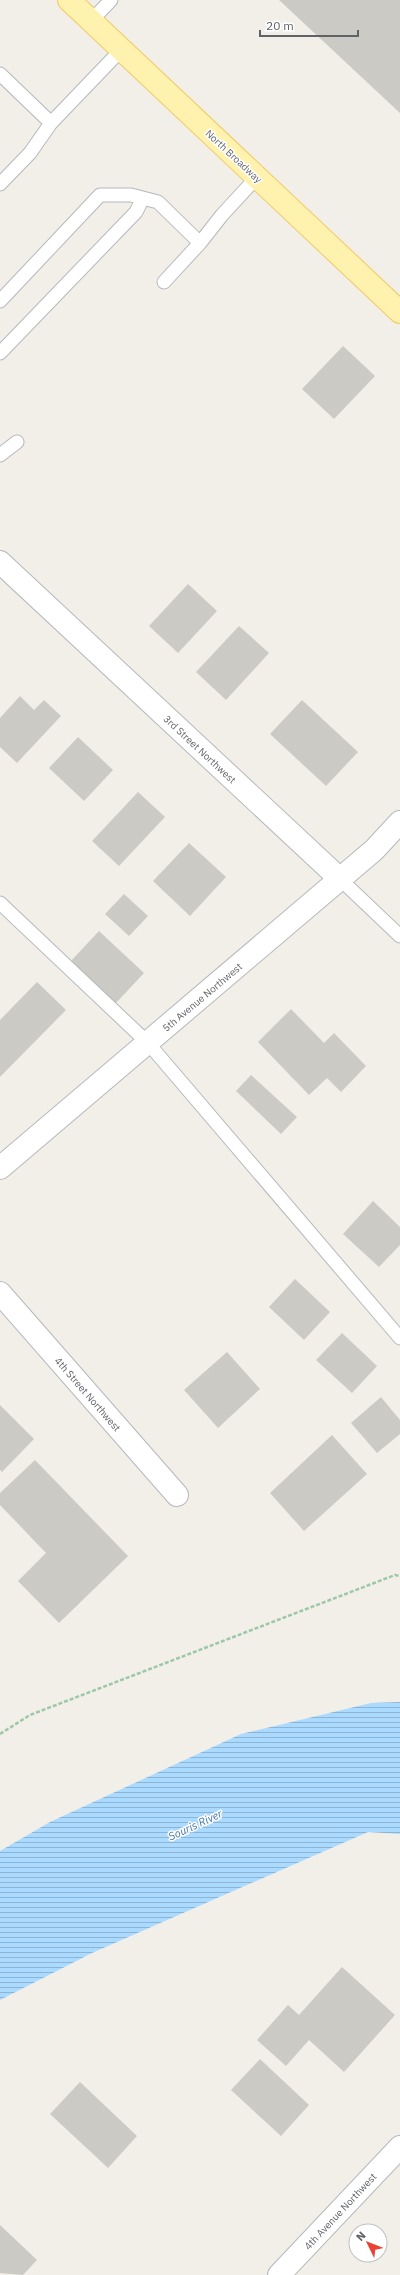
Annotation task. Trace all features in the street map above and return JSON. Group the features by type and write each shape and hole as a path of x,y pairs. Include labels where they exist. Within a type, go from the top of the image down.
{"main road":[{"name":"North Broadway","path":"69,0 400,312"}],"street":[{"name":"3rd Street Northwest","path":"0,562 340,879"},
{"name":"5th Avenue Northwest","path":"0,1168 374,850 400,822"},
{"name":"4th Street Northwest","path":"0,1293 177,1496"},
{"name":"4th Avenue Northwest","path":"279,2275 400,2147"}],"lane":[{"path":"91,21 110,0"},
{"path":"0,184 30,153 51,123 121,50"},
{"path":"0,74 51,123"},
{"path":"164,282 200,243 222,215 257,178"},
{"path":"0,301 100,195 131,195 158,202 200,243"},
{"path":"0,353 136,212 143,198"},
{"path":"0,455 17,442"},
{"name":"3rd Street Northwest","path":"340,879 400,936"},
{"path":"0,903 148,1043 400,1338"}],"path":[{"path":"0,1734 30,1715 395,1575 400,1576"}],"water":[{"name":"Souris River","path":"400,1702 400,1834 368,1832 92,1953 0,2000 0,1851 50,1822 241,1734 371,1703"}],"building":[{"path":"279,0 400,0 400,113"},
{"path":"343,346 375,376 334,419 302,389"},
{"path":"188,584 217,611 178,653 149,626"},
{"path":"239,626 269,653 226,700 196,672"},
{"path":"20,696 34,710 44,700 61,716 17,763 0,747 0,718"},
{"path":"302,700 358,752 326,786 270,734"},
{"path":"78,737 113,770 84,801 49,768"},
{"path":"138,792 165,817 119,866 92,841"},
{"path":"189,843 226,877 190,916 153,881"},
{"path":"124,894 148,916 129,936 105,914"},
{"path":"99,931 144,973 115,1004 70,962"},
{"path":"37,982 66,1010 0,1077 0,1020"},
{"path":"291,1009 324,1043 334,1033 366,1066 341,1092 327,1078 309,1095 258,1042"},
{"path":"251,1075 297,1117 281,1134 236,1091"},
{"path":"373,1201 400,1227 400,1245 379,1267 343,1234"},
{"path":"295,1279 330,1312 304,1340 269,1307"},
{"path":"342,1333 377,1366 352,1393 316,1360"},
{"path":"227,1352 260,1389 218,1428 184,1390"},
{"path":"381,1397 400,1420 400,1434 377,1453 351,1423"},
{"path":"0,1405 34,1439 2,1472 0,1470"},
{"path":"332,1435 367,1474 304,1531 270,1493"},
{"path":"35,1460 128,1556 59,1623 18,1581 46,1553 0,1505 0,1493"},
{"path":"342,1967 395,2015 344,2072 309,2040 286,2066 257,2040 288,2005 299,2015"},
{"path":"260,2059 309,2105 281,2136 231,2090"},
{"path":"80,2082 137,2136 108,2168 50,2114"},
{"path":"0,2225 37,2260 23,2275 0,2273"}]}
